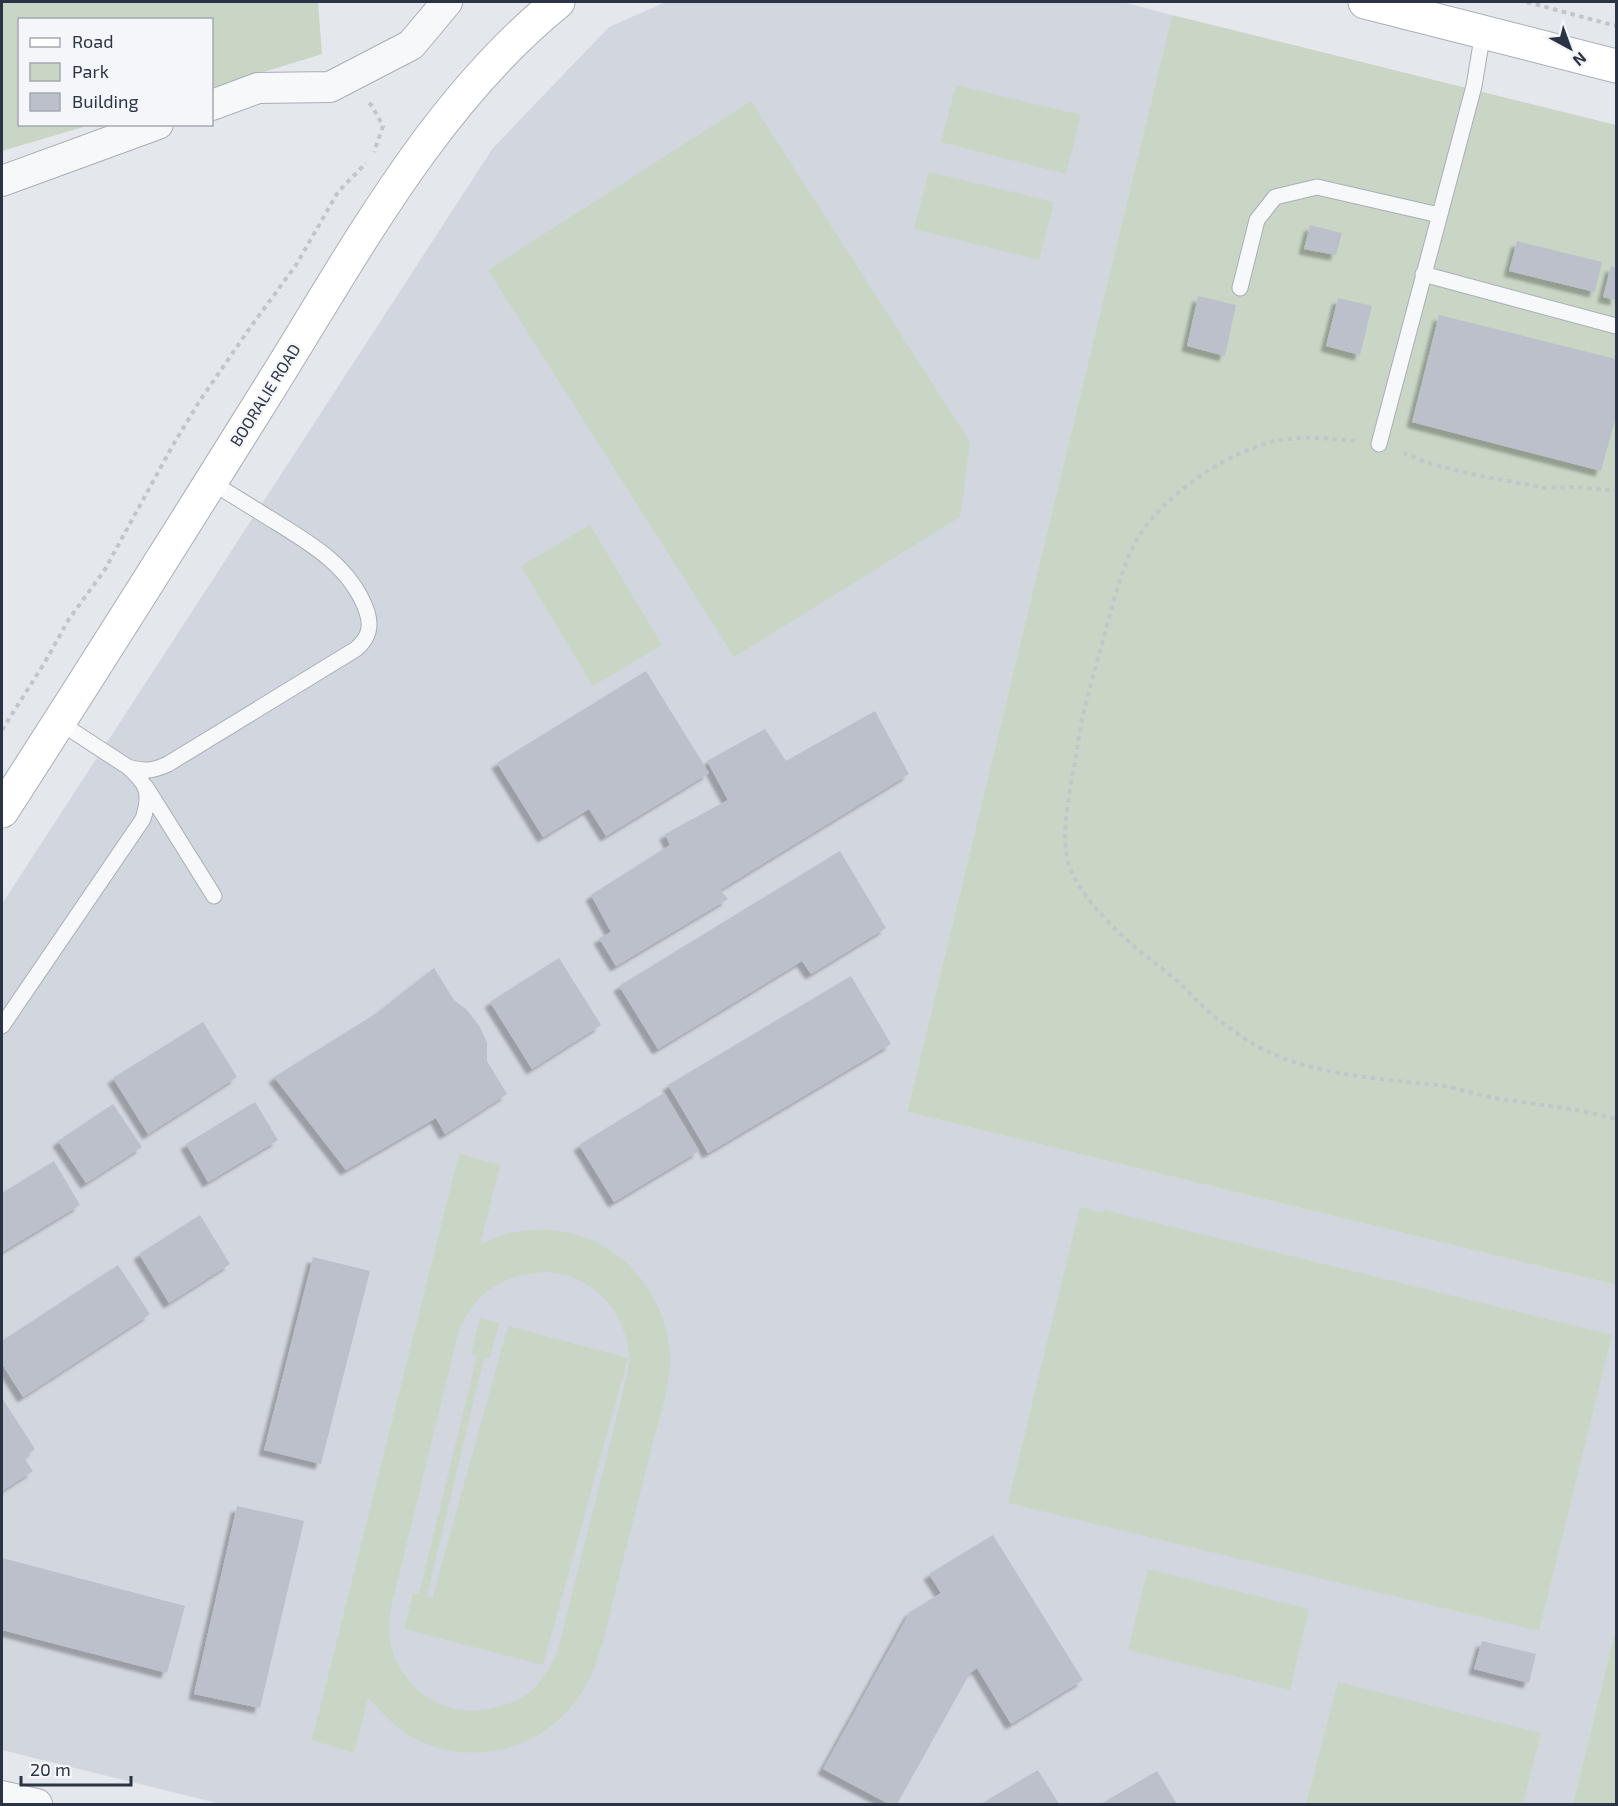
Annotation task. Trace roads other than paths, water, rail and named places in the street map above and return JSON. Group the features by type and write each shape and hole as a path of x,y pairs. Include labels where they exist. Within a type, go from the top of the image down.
{"street":[{"path":"213,105 258,88 330,87 411,45 447,2"},
{"name":"BOORALIE ROAD","path":"2,811 386,201 445,118 514,40 558,2"},
{"path":"1365,2 1617,66"},
{"path":"2,181 153,126"},
{"path":"2,1796 37,1804"}],"lane":[{"path":"1379,444 1474,86 1483,32"},
{"path":"1240,288 1257,220 1275,196 1317,187 1439,215"},
{"path":"1424,274 1617,326"},
{"path":"128,767 141,772 155,770 168,764 356,649 368,636 370,627 365,606 349,578 336,563 302,537 211,482"},
{"path":"59,722 138,775 214,896"},
{"path":"2,1026 143,819 148,795 145,785"}]}
